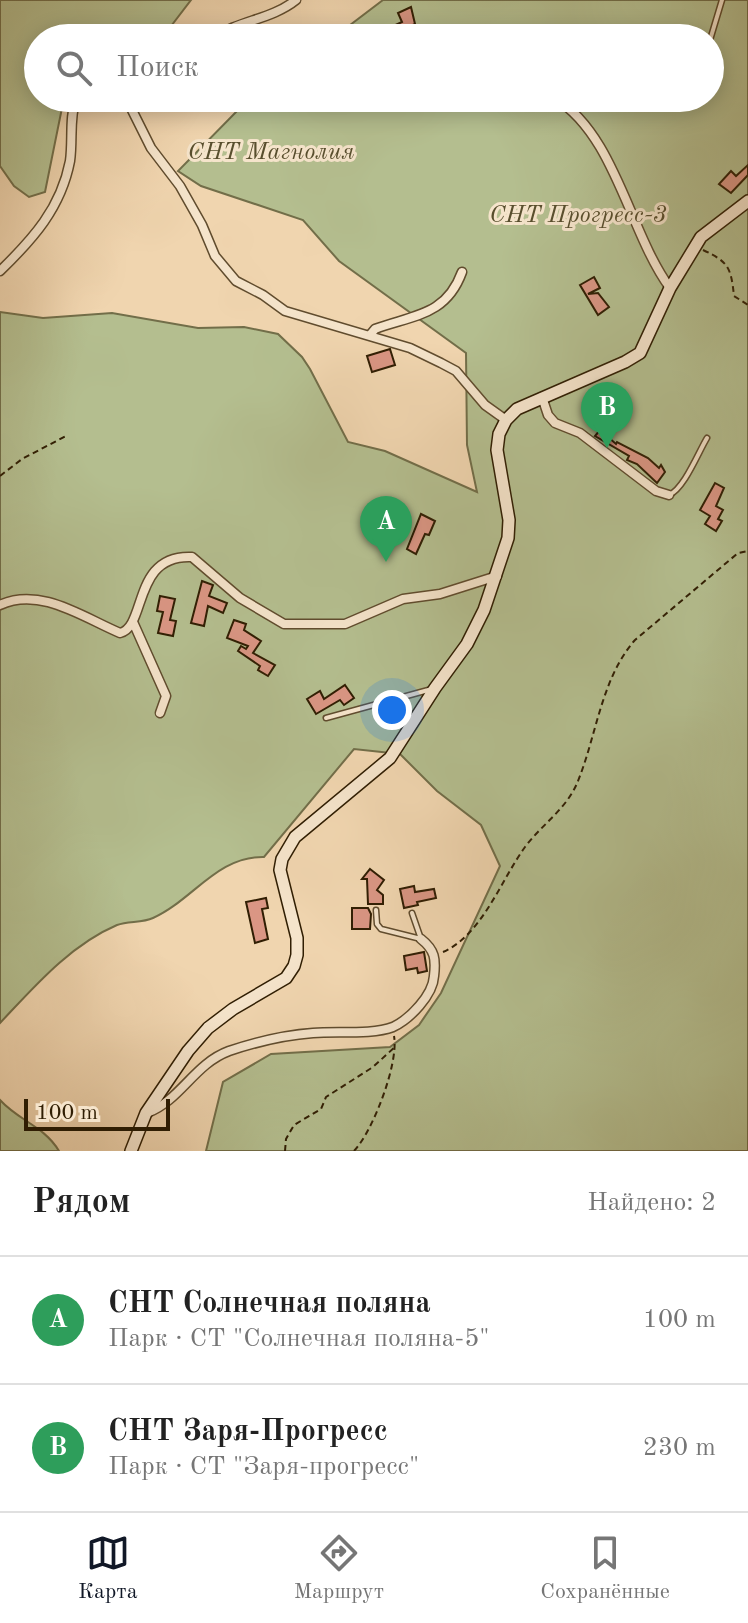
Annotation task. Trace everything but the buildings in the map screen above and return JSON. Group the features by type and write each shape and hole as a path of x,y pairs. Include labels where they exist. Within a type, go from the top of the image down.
{"street":[{"path":"241,24 284,10 296,0"},
{"path":"0,271 39,231 61,189 70,161 75,112"},
{"path":"133,112 151,148 180,186 215,256 236,281 285,311 410,348 456,371 485,405 506,420"},
{"path":"572,112 602,152 655,268 670,288"},
{"path":"131,1151 146,1113 188,1051 208,1028 233,1009 286,978 294,966 297,938 281,884 280,870 282,859 295,837 390,758 435,688 461,655 484,610 508,538 509,520 497,450 499,434 506,420 517,409 640,353 670,288 695,246 709,230 748,201"},
{"path":"370,335 375,329 426,314 438,307 462,272"},
{"path":"542,397 548,415 555,423 580,433 656,491 669,495"},
{"path":"0,605 20,599 49,603 87,616 120,633 129,631 150,576 162,566 186,556 196,558 240,598 284,624 345,624 403,599 440,594 497,575"},
{"path":"133,622 166,696 160,713"},
{"path":"146,1113 169,1101 209,1060 231,1051 271,1039 392,1027 419,1006 434,984 435,956 430,946 421,939"}],"lane":[{"path":"715,24 722,0"},
{"path":"669,495 676,493 707,438"},
{"path":"326,718 435,688"},
{"path":"376,910 377,924 381,929 421,939"},
{"path":"412,913 421,939"}],"path":[{"path":"695,246 724,259 731,275 734,296 748,305"},
{"path":"0,476 22,459 68,435"},
{"path":"435,956 452,948 485,914 525,847 562,808 577,785 608,687 621,657 635,640 738,553 748,551"},
{"path":"354,1151 372,1124 396,1046 392,1027"},
{"path":"285,1151 286,1139 294,1125 321,1109 326,1097 373,1067 396,1046"}],"green space":[{"path":"0,0 191,0 173,24 24,24 24,112 61,112 45,192 29,197 14,186 0,166"},
{"path":"383,0 748,0 748,1151 206,1151 223,1082 271,1054 390,1047 419,1025 441,993 500,866 481,825 437,791 400,754 354,749 264,857 247,859 219,871 153,918 117,925 100,933 68,955 0,1023 0,312 43,318 112,313 198,328 244,327 278,334 310,369 348,442 385,451 477,492 467,445 466,353 339,261 303,220 201,186 178,171 236,112 724,112 724,24 351,24"},
{"path":"0,1100 46,1135 59,1151 0,1151"}],"place":[{"name":"СНТ Заря-Прогресс","path":"607,448"},
{"name":"СНТ Солнечная поляна","path":"386,562"}],"park label":[{"name":"СНТ Магнолия","path":"271,153"},
{"name":"СНТ Прогресс-3","path":"578,216"}]}
